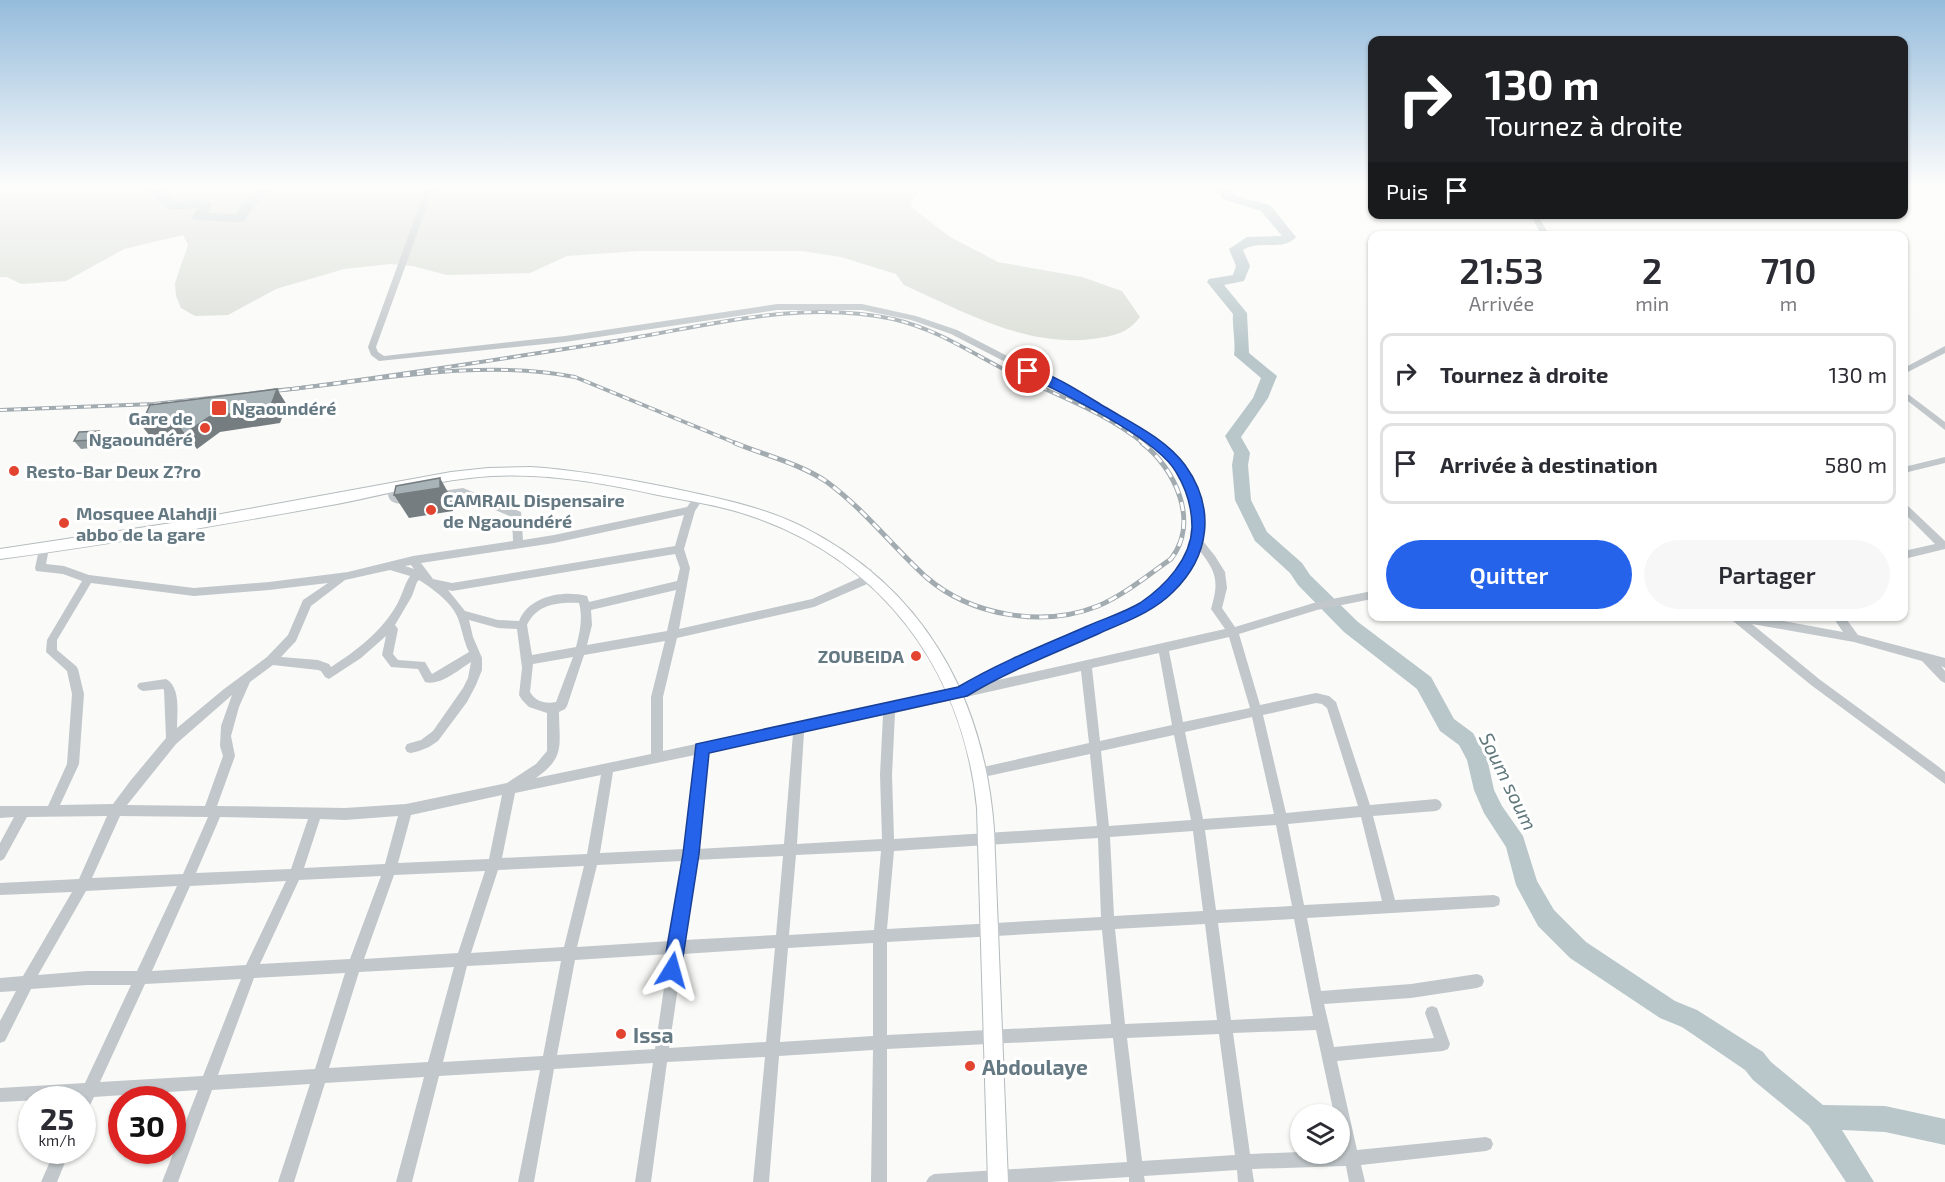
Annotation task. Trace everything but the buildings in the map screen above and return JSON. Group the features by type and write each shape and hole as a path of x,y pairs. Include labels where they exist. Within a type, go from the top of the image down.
{"main road":[{"path":"1,555 486,472 540,471 585,475 694,505 755,513 834,551 867,573 912,620 937,655 959,693 979,773 988,840 988,929 998,1179"}],"street":[{"path":"409,242 372,347 374,353 382,358 565,339 777,307 862,307 913,318 954,333 1082,398 1151,440 1180,467 1198,506 1198,542 1168,588 1143,608 991,675 959,693"},
{"path":"1908,369 1944,350"},
{"path":"1908,397 1945,427"},
{"path":"1908,469 1945,460"},
{"path":"393,489 392,497 399,500 463,492 517,515 518,544"},
{"path":"44,548 40,568 44,571 64,570 88,579 194,592 348,576 413,560 518,544 694,505"},
{"path":"657,757 657,697 685,568 679,549 694,505"},
{"path":"1908,512 1944,545"},
{"path":"1198,542 1219,567 1224,587 1216,609 1233,632 1257,713 1281,819 1321,1023 1357,1182"},
{"path":"1908,554 1944,545"},
{"path":"378,568 405,569 430,582 452,587 679,549"},
{"path":"411,748 426,745 437,737 441,728 468,693 477,663 476,654 467,636 461,614 453,602 430,582 413,560"},
{"path":"527,660 580,653 672,635 814,603 863,581 867,573"},
{"path":"0,1036 26,984 82,884 116,810 172,740 271,660 292,638 307,603 318,592 348,576"},
{"path":"271,660 318,665 325,667 329,674 359,656 388,629 409,592 413,579 419,576"},
{"path":"51,812 73,764 78,694 72,669 51,652 52,640 88,579"},
{"path":"586,607 682,584"},
{"path":"0,812 116,810 316,814 406,810 889,709 1163,648 1233,632 1317,606 1368,596"},
{"path":"583,599 586,607 580,653 574,671 568,678 561,706 553,709 538,706 525,697 527,660 522,625 532,608 545,602 583,599"},
{"path":"461,614 498,624 522,625"},
{"path":"1738,621 1864,718 1922,758 1945,779"},
{"path":"1756,621 1854,638 1945,663"},
{"path":"1841,621 1854,638"},
{"path":"388,629 393,629 387,655 395,664 422,665 429,679 439,678 454,665 476,654"},
{"path":"1163,648 1198,825 1246,1182"},
{"path":"1925,658 1945,678"},
{"path":"1086,665 1104,832 1108,923 1137,1175"},
{"path":"91,1086 188,879 229,756 224,744 227,720 246,679"},
{"path":"143,686 166,684 170,690 172,740"},
{"path":"979,773 1257,713 1316,698 1326,699 1332,705 1365,810 1390,906"},
{"path":"404,1182 462,961 494,864 510,788 540,768 552,753 553,709"},
{"path":"879,1182 880,936 888,845 886,775 889,709"},
{"path":"761,1182 780,941 791,849 799,727"},
{"path":"643,1182 675,948 691,854 702,748"},
{"path":"526,1182 569,954 592,861 608,768"},
{"path":"0,889 988,840 1281,819 1436,805"},
{"path":"286,1182 354,967 390,868 406,810"},
{"path":"0,855 23,812"},
{"path":"170,1182 250,972 297,873 316,814"},
{"path":"0,985 87,978 140,978 354,967 1494,901"},
{"path":"1317,999 1411,991 1477,981"},
{"path":"1328,1055 1443,1044 1432,1013"},
{"path":"96,1089 321,1074 432,1071 992,1036 1321,1023"},
{"path":"0,1095 18,1094"},
{"path":"934,1182 1137,1175 1244,1162 1353,1158 1486,1144"},
{"path":"49,1182 57,1164"}],"shaded area":[{"path":"0,242 153,242 124,249 66,281 21,284 7,277 0,277"},
{"path":"187,242 960,242 998,262 1082,277 1122,291 1140,317 1125,331 1107,337 1067,340 1043,338 1019,333 972,316 904,285 896,274 841,257 802,251 638,251 567,256 530,273 447,275 412,266 390,264 344,269 276,289 228,315 195,316 181,308 176,296 175,283 188,245"}],"waterway":[{"name":"Soum soum","path":"1245,242 1236,249 1243,266 1239,278 1214,282 1240,313 1239,335 1243,344 1241,355 1269,376 1265,390 1233,436 1242,453 1240,465 1243,500 1261,536 1296,568 1304,580 1351,627 1424,683 1447,725 1466,739 1477,758 1484,790 1494,813 1515,843 1527,885 1546,918 1578,950 1668,1010 1689,1018 1754,1061 1762,1071 1818,1117"},
{"path":"1818,1117 1885,1119 1945,1132"},
{"name":"Soum soum","path":"1818,1117 1861,1182"}],"railway":[{"path":"292,389 535,354 754,317 788,313 858,314 893,319 943,337 1021,378 1100,415 1144,444"},
{"path":"292,389 434,372 469,370 540,372 575,377 738,444"},
{"path":"0,410 154,404 292,389"},
{"path":"269,391 292,389"},
{"path":"735,443 794,465 827,482 854,504 926,577 944,590 986,609 1031,617 1077,613 1098,606 1126,591 1171,559 1179,544 1183,529 1180,497 1165,466 1142,443"}],"place":[{"name":"Ngaoundéré","path":"219,408"},
{"name":"Gare de Ngaoundéré","path":"205,428"},
{"name":"Resto-Bar Deux Z?ro","path":"14,471"},
{"name":"CAMRAIL Dispensaire de Ngaoundéré","path":"431,510"},
{"name":"Mosquee Alahdji abbo de la gare","path":"64,523"},
{"name":"ZOUBEIDA","path":"916,656"},
{"name":"Issa","path":"621,1034"},
{"name":"Abdoulaye","path":"970,1066"}],"route":[{"path":"672,970 691,854 702,748 962,692 991,675 1143,608 1168,588 1185,566 1198,542 1198,506 1180,467 1151,440 1082,398 1028,371"}]}
